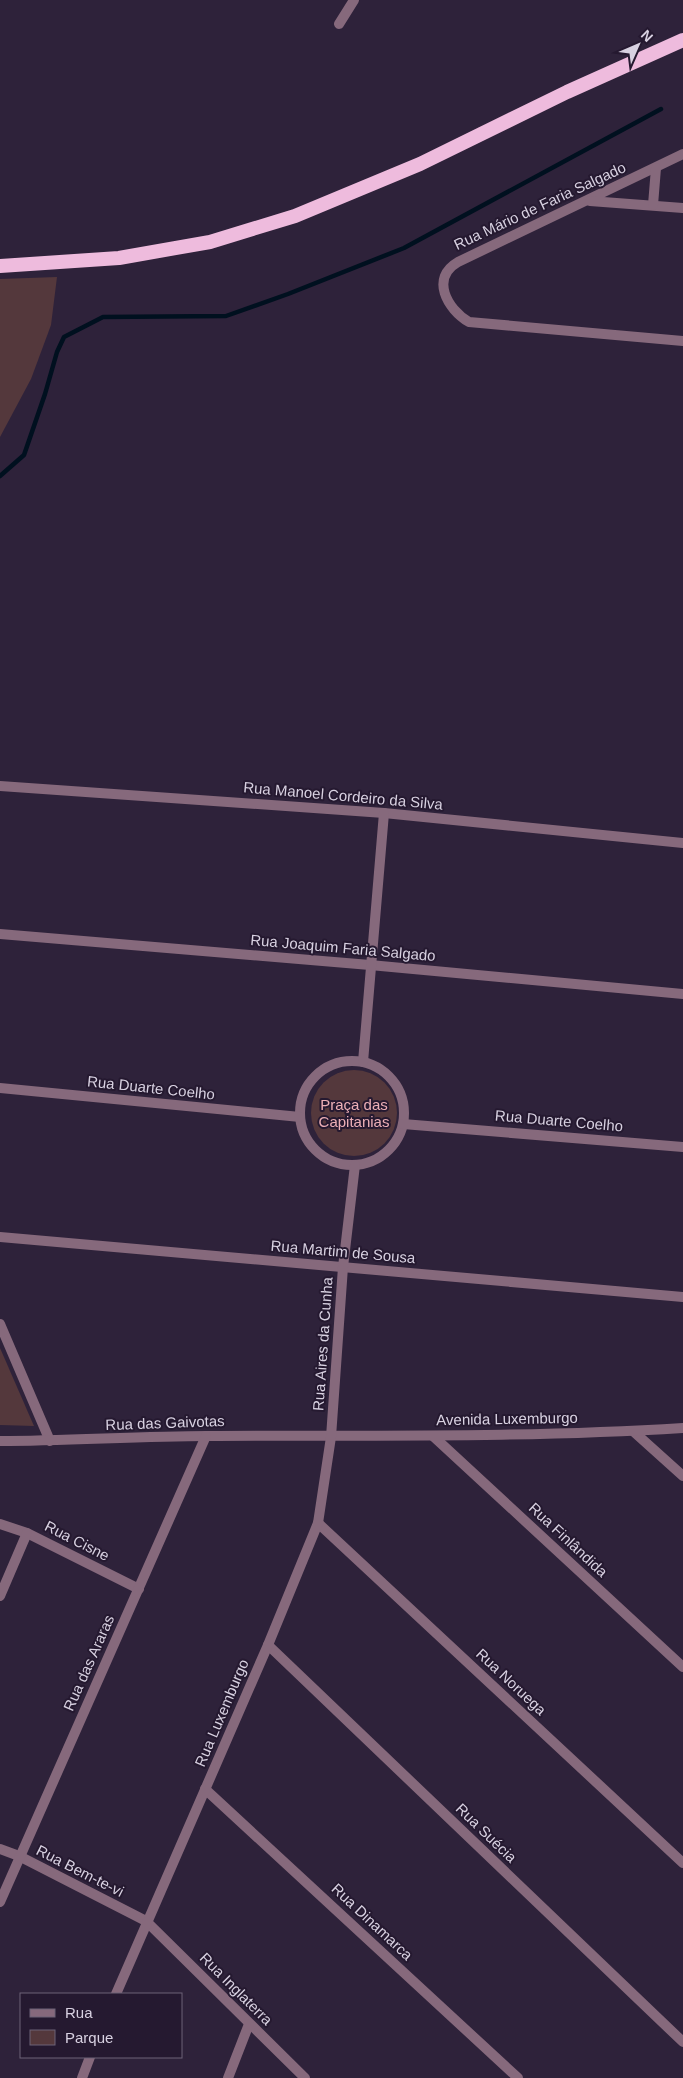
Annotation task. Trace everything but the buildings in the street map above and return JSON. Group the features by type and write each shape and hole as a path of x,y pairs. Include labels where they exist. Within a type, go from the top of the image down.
{"highway":[{"path":"0,266 126,256 210,242 295,216 420,164 567,92 683,40"}],"street":[{"path":"339,24 354,0"},
{"name":"Rua Mário de Faria Salgado","path":"683,154 589,201 450,266 444,274 443,285 450,307 458,316 469,322 683,341"},
{"path":"653,205 656,168"},
{"path":"589,201 683,208"},
{"name":"Rua Manoel Cordeiro da Silva","path":"0,786 384,813 683,843"},
{"path":"364,1062 370,965 384,813"},
{"name":"Rua Joaquim Faria Salgado","path":"0,934 683,994"},
{"path":"344,1061 364,1062 382,1070 396,1085 403,1104 403,1124 397,1139 386,1152 372,1161 355,1165 333,1161 314,1148 307,1139 300,1117 302,1098 311,1080 326,1067 344,1061"},
{"name":"Rua Duarte Coelho","path":"0,1088 300,1117"},
{"name":"Rua Duarte Coelho","path":"403,1124 683,1146"},
{"name":"Rua Aires da Cunha","path":"331,1437 344,1267 355,1165"},
{"name":"Rua Martim de Sousa","path":"0,1237 683,1297"},
{"path":"0,1324 50,1441"},
{"name":"Avenida Luxemburgo","path":"331,1437 633,1431 683,1428"},
{"path":"633,1431 683,1476"},
{"name":"Rua das Gaivotas","path":"0,1440 50,1441 206,1436 331,1437"},
{"name":"Rua das Araras","path":"0,1902 206,1436"},
{"name":"Rua Finlândida","path":"433,1436 683,1667"},
{"name":"Rua Luxemburgo","path":"116,1993 146,1921 268,1645 318,1523 331,1437"},
{"name":"Rua Noruega","path":"318,1523 683,1863"},
{"name":"Rua Cisne","path":"0,1524 27,1533 138,1589"},
{"path":"0,1596 27,1533"},
{"name":"Rua Suécia","path":"268,1645 683,2042"},
{"name":"Rua Dinamarca","path":"205,1789 518,2078"},
{"name":"Rua Bem-te-vi","path":"0,1849 19,1856 146,1921"},
{"name":"Rua Inglaterra","path":"146,1921 305,2078"},
{"path":"228,2078 249,2024"},
{"path":"82,2078 90,2058"}],"green space":[{"path":"57,277 51,325 31,379 0,437 0,279"},
{"name":"Praça das Capitanias","path":"354,1070 370,1074 384,1083 393,1097 397,1113 393,1129 384,1143 370,1152 354,1156 338,1152 324,1143 315,1129 311,1113 315,1097 324,1083 338,1074"},
{"path":"0,1348 34,1426 0,1425"}],"waterway":[{"path":"0,476 24,455 57,352 64,337 103,317 226,316 288,294 404,248 661,109"}]}
